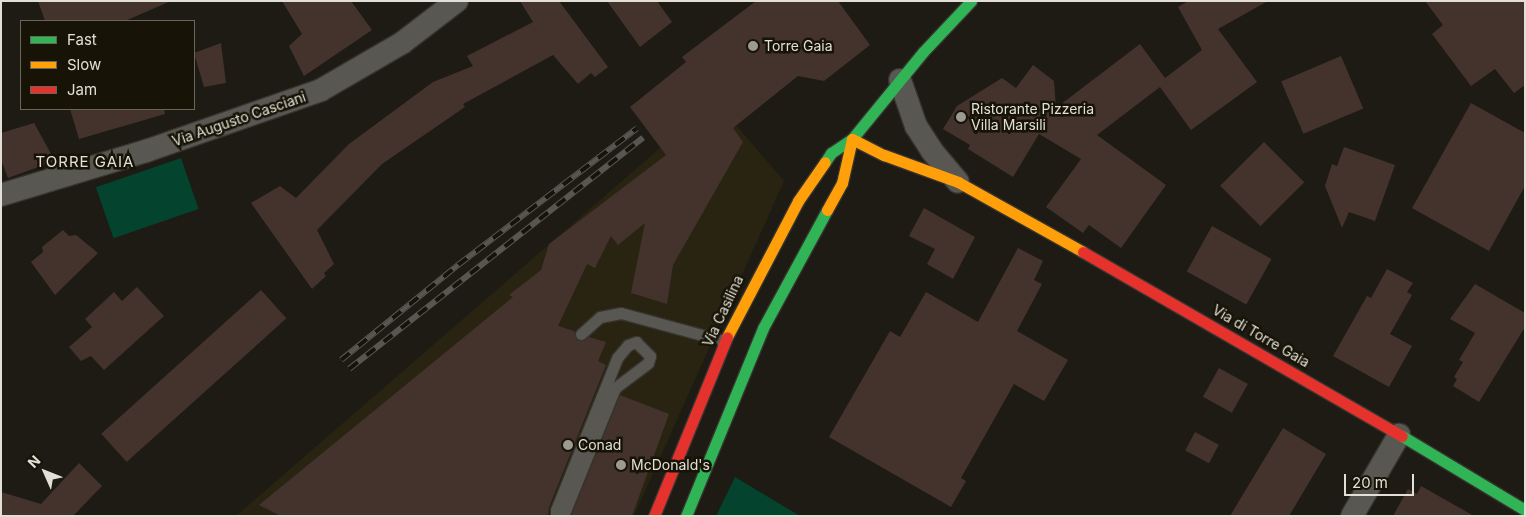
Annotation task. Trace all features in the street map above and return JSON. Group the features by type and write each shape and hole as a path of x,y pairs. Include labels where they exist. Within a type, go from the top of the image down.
{"main road":[{"name":"Via Casilina","path":"654,516 724,340 745,296 798,201 831,153 852,139 900,80 971,1"},
{"name":"Via Casilina","path":"686,516 763,328 842,183 852,139"},
{"name":"Via di Torre Gaia","path":"852,139 884,155 958,182 1255,349 1525,510"}],"street":[{"name":"Via Augusto Casciani","path":"1,195 146,151 321,90 402,43 457,1"},
{"path":"900,80 916,126 932,151 958,182"},
{"path":"1352,516 1400,435"}],"lane":[{"path":"581,334 600,317 621,313 724,340"},
{"path":"556,516 617,358 628,345 636,342 650,356 648,363 614,388 563,516"}],"shaded area":[{"path":"718,104 784,181 634,516 237,515 660,148"}],"green space":[{"path":"181,158 199,209 113,238 96,187"},
{"path":"735,477 800,516 716,516"}],"building":[{"path":"38,1 171,1 127,20 45,20"},
{"path":"282,1 351,1 372,30 304,76 289,46 302,34"},
{"path":"520,1 559,1 608,67 595,77 591,73 578,84 553,55 463,104 465,107 382,164 317,230 334,264 324,273 326,276 312,289 251,203 280,186 296,198 349,144 433,82 473,66 467,56 533,22"},
{"path":"607,1 657,1 672,22 640,47"},
{"path":"756,1 838,1 870,45 824,81 798,76 733,128 743,142 673,265 667,304 631,293 645,223 618,245 611,236 595,268 587,264 558,326 574,331 578,341 589,337 606,342 598,361 606,365 549,507 548,516 281,516 259,505 513,297 509,295 541,270 549,244 666,155 630,107 686,62 682,57"},
{"path":"1188,1 1268,1 1218,29 1257,82 1191,130 1160,87 1097,135 1166,185 1121,248 1089,225 1083,233 1046,207 1081,159 1039,134 1013,177 968,149 970,145 943,129 957,106 1002,78 1016,88 1033,65 1054,81 1056,108 1140,44 1165,78 1202,50 1178,7"},
{"path":"1425,1 1525,1 1525,85 1514,93 1495,69 1471,86 1432,34 1443,25"},
{"path":"221,43 226,83 204,87 195,53"},
{"path":"1341,56 1363,108 1303,134 1281,81"},
{"path":"1471,103 1525,133 1525,186 1489,251 1412,208"},
{"path":"70,110 164,110 165,114 79,139"},
{"path":"34,123 55,161 8,178 1,160 1,133"},
{"path":"1264,142 1304,182 1260,226 1220,186"},
{"path":"1344,147 1395,165 1375,221 1349,212 1342,228 1325,186 1332,164 1337,166"},
{"path":"924,208 975,237 953,279 927,264 935,249 909,236"},
{"path":"1212,226 1271,259 1246,304 1187,271"},
{"path":"63,230 69,236 76,235 98,253 55,295 31,262 43,252 42,247"},
{"path":"1018,248 1043,261 1034,280 1042,284 1017,331 1068,360 1044,401 1014,384 961,478 966,481 951,507 829,437 890,331 900,337 926,292 978,322"},
{"path":"1387,269 1413,283 1407,292 1412,295 1390,334 1412,346 1389,387 1333,356 1367,296 1371,298"},
{"path":"1475,284 1525,313 1525,327 1479,402 1453,386 1457,379 1454,377 1463,362 1459,360 1475,333 1450,319"},
{"path":"137,287 164,316 104,370 91,356 81,361 69,347 92,327 85,319 114,292 122,301"},
{"path":"261,290 286,318 127,462 101,434"},
{"path":"1219,368 1248,384 1232,413 1203,397"},
{"name":"McDonald's","path":"620,395 669,414 632,516 571,516"},
{"path":"1283,428 1326,454 1289,516 1230,516"},
{"path":"1195,432 1219,445 1209,463 1185,451"},
{"path":"79,463 102,486 73,516 1,516 1,492 41,504"},
{"path":"1421,486 1474,516 1393,516 1408,489 1417,494"}],"railway":[{"path":"341,360 458,265 637,128"},
{"path":"349,369 643,138"}],"traffic: fast":[{"path":"825,162 831,153 852,139 923,52 971,1"},
{"path":"686,516 763,328 827,210"},
{"path":"1402,436 1525,510"}],"traffic: slow":[{"path":"852,139 884,155 958,182 1083,252"},
{"path":"827,210 842,183 852,139"},
{"path":"727,337 798,201 825,162"}],"traffic: jam":[{"path":"1083,252 1402,436"},
{"path":"654,516 727,337"}],"place":[{"name":"Torre Gaia","path":"753,46"},
{"name":"Ristorante Pizzeria Villa Marsili","path":"961,117"},
{"name":"Conad","path":"568,445"},
{"name":"McDonald's","path":"621,465"}],"district":[{"name":"TORRE GAIA","path":"85,162"}]}
